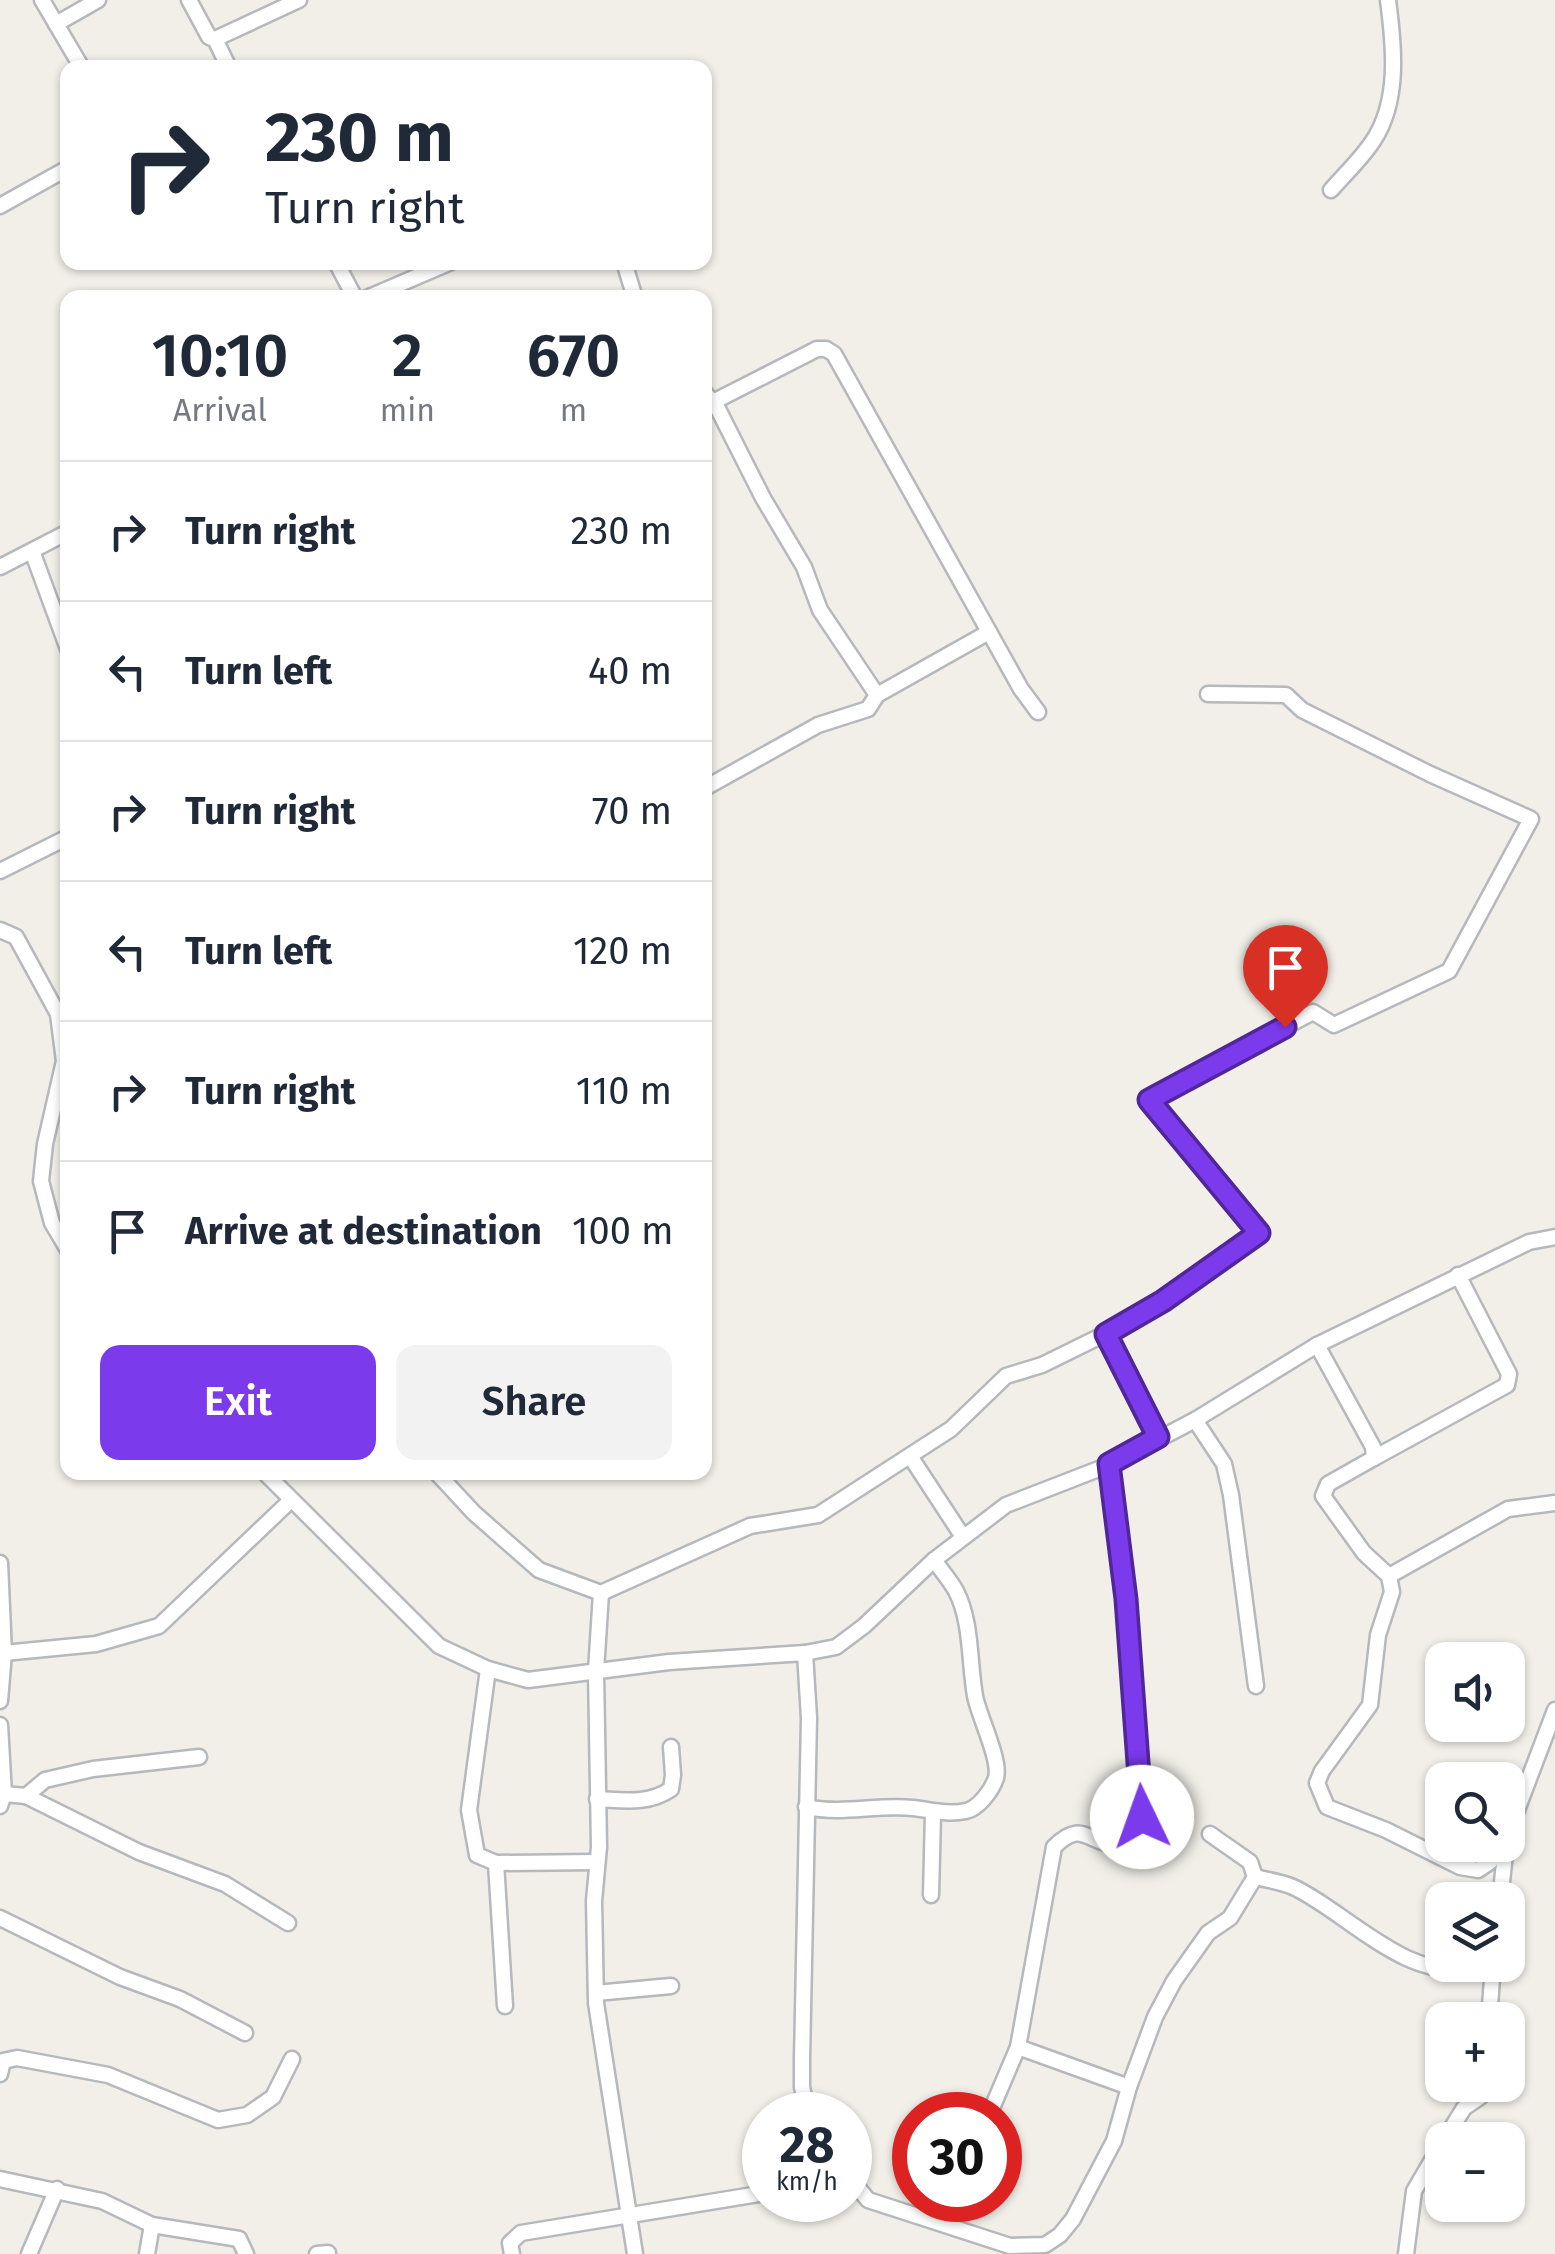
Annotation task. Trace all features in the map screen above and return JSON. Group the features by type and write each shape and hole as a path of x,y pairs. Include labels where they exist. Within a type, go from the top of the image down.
{"street":[{"path":"42,0 77,60"},
{"path":"56,24 98,0"},
{"path":"189,0 226,60"},
{"path":"215,40 299,0"},
{"path":"1331,190 1374,140 1388,109 1393,72 1388,0"},
{"path":"0,206 60,172"},
{"path":"386,290 433,270"},
{"path":"712,396 816,349 834,354 1021,689 1038,712"},
{"path":"712,403 804,567 820,610 877,695"},
{"path":"0,567 60,536"},
{"path":"32,552 60,627"},
{"path":"712,784 818,726 868,709 877,695 989,632"},
{"path":"443,1480 474,1513 539,1570 601,1593 750,1526 818,1515 951,1430 1006,1376 1042,1365 1106,1334 1163,1301 1259,1233 1149,1100 1313,1012 1334,1025 1449,972 1531,819 1318,718 1286,695 1208,694"},
{"path":"0,871 60,841"},
{"path":"0,930 16,937 58,1014 60,1030"},
{"path":"60,1078 41,1182 52,1223 60,1236"},
{"path":"271,1480 439,1646 488,1669 528,1680 669,1662 805,1653 836,1647 850,1637 934,1560 1006,1505 1109,1464 1195,1420 1317,1344 1458,1275 1529,1242 1555,1237"},
{"path":"1425,1850 1327,1807 1317,1783 1322,1770 1370,1705 1378,1634 1392,1592 1389,1576 1364,1553 1323,1496 1328,1484 1507,1385 1509,1374 1458,1275"},
{"path":"1106,1334 1158,1437"},
{"path":"1317,1344 1373,1447 1374,1458"},
{"path":"1195,1420 1224,1464 1228,1480 1256,1686"},
{"path":"910,1456 963,1536"},
{"path":"999,2092 1018,2047 1054,1846 1076,1832 1114,1846 1133,1843 1142,1817 1126,1599 1109,1464"},
{"path":"4,1652 96,1644 159,1626 290,1500"},
{"path":"1389,1576 1508,1509 1555,1503"},
{"path":"806,1807 854,1812 912,1808 933,1813 969,1811 980,1804 996,1776 974,1691 966,1618 956,1591 934,1560"},
{"path":"0,1563 4,1652 0,1701"},
{"path":"601,1593 596,1671 596,1993 635,2254"},
{"path":"803,2092 809,1699 805,1653"},
{"path":"488,1669 470,1810 476,1855 496,1862 596,1862"},
{"path":"1525,1789 1555,1710"},
{"path":"0,1725 2,1800 26,1796 45,1780 93,1769 198,1758"},
{"path":"597,1798 644,1801 671,1789 671,1747"},
{"path":"26,1796 139,1852 226,1884 288,1923"},
{"path":"931,1894 933,1813"},
{"path":"872,2201 1010,2246 1045,2246 1060,2235 1073,2219 1114,2141 1155,2017 1174,1981 1208,1933 1230,1918 1255,1877 1250,1862 1210,1834"},
{"path":"496,1862 505,2006"},
{"path":"1450,1862 1478,1870 1490,1862"},
{"path":"1255,1877 1294,1887 1397,1954 1425,1962"},
{"path":"0,1918 120,1977 180,1999 245,2033"},
{"path":"596,1993 671,1986"},
{"path":"1018,2047 1129,2087"},
{"path":"0,2074 3,2061 17,2058 108,2076 218,2120 246,2114 273,2096 292,2059"},
{"path":"1455,2122 1473,2102"},
{"path":"1406,2254 1414,2191 1425,2172"},
{"path":"0,2179 102,2201 152,2225 239,2239 246,2254"},
{"path":"30,2254 57,2189"},
{"path":"512,2254 510,2243 522,2233 742,2198"},
{"path":"147,2254 152,2225"},
{"path":"317,2254 328,2253"}],"route":[{"path":"1142,1817 1126,1599 1109,1464 1158,1437 1106,1334 1163,1301 1259,1233 1149,1100 1285,1027"}]}
